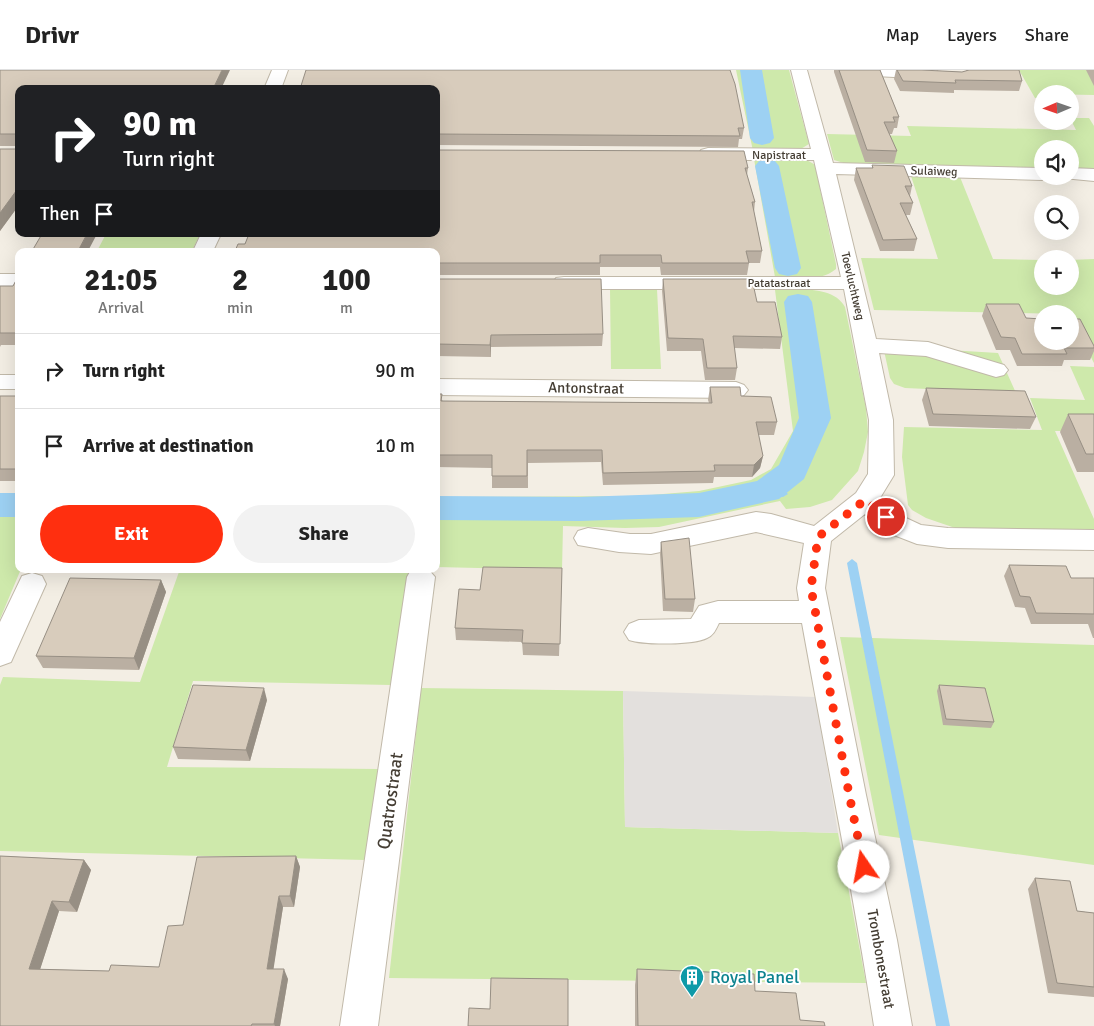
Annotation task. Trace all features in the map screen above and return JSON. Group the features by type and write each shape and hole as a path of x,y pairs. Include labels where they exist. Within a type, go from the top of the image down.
{"street":[{"path":"274,85 280,70"},
{"name":"Toevluchtweg","path":"798,70 823,161 853,284 881,420 882,475 865,500"},
{"path":"856,70 949,74"},
{"name":"Napistraat","path":"693,154 823,161"},
{"name":"Sulaiweg","path":"823,161 1034,174"},
{"path":"1079,174 1094,175"},
{"path":"0,280 15,280"},
{"name":"Patatastraat","path":"545,283 853,284"},
{"path":"867,345 928,349 996,370"},
{"path":"0,382 15,382"},
{"name":"Antonstraat","path":"440,386 736,390"},
{"path":"588,538 645,545 658,544 756,522 771,524 818,537 865,500 896,525 917,534 948,538 1094,540"},
{"name":"Trombonestraat","path":"818,537 811,588 849,794 880,940 893,1026"},
{"name":"Quatrostraat","path":"359,1026 421,577"},
{"path":"0,654 32,584"},
{"path":"639,632 698,630 704,625 709,614 718,612 815,612"}],"green space":[{"path":"736,70 789,70 809,144 799,150 753,151"},
{"path":"1019,70 1094,70 1094,95 1079,95 1079,85 1034,85 1034,96"},
{"path":"1079,118 1089,118 1094,126 1094,171 1079,171 1079,140 1034,140 1034,170 847,164 834,160 827,134 911,136 907,126 1079,130"},
{"path":"794,158 802,159 815,165 836,269 815,278 775,277 754,159"},
{"path":"911,176 960,177 993,259 1034,260 1034,295 1079,295 1079,260 1094,259 1094,363 1079,335 1079,305 1034,305 1034,313 874,310 861,258 938,259"},
{"path":"104,237 199,237 193,248 99,248"},
{"path":"610,288 657,289 661,369 611,369"},
{"path":"775,290 814,290 832,295 845,307 866,408 868,432 858,471 832,500 810,507 786,509 780,501 659,527 563,526 562,570 440,567 440,497 639,496 699,491 751,480 771,469 793,431"},
{"path":"883,346 998,353 1016,393 905,388 894,384 890,378"},
{"path":"1070,366 1094,367 1094,431 1055,431 1094,519 1094,532 961,530 926,518 912,510 908,505 902,457 904,427 1042,430 1030,398 1085,400"},
{"path":"0,493 15,494 15,573 19,573 0,619"},
{"path":"179,573 410,573 391,685 193,681 167,767 378,769 365,860 0,851 0,685 3,677 140,682"},
{"path":"840,637 1094,645 1094,865 879,835"},
{"path":"421,688 623,691 625,827 838,833 866,983 389,978"}],"shaded area":[{"path":"623,691 816,697 838,833 625,827"}],"building":[{"path":"0,70 222,70 215,85 15,85 15,134 0,134"},
{"path":"306,70 730,70 735,84 744,128 738,128 740,136 440,134 440,85 301,85"},
{"path":"839,70 880,70 899,117 893,117 895,122 884,122 897,151 867,150"},
{"path":"897,70 962,72 969,70 1019,70 1022,81 955,80 956,83 903,81"},
{"path":"0,149 15,149 15,192 0,213"},
{"path":"440,150 744,151 748,168 745,168 755,202 752,202 762,251 746,251 749,263 662,263 661,255 600,255 600,263 440,263 440,248 236,248 238,244 245,244 248,237 440,237"},
{"path":"872,165 904,166 912,186 905,186 913,203 900,203 917,239 883,240 856,168 873,168"},
{"path":"40,237 85,237 80,248 34,248"},
{"path":"440,279 601,279 603,334 491,335 490,345 440,344"},
{"path":"663,279 752,279 757,302 775,302 782,337 733,336 737,368 707,368 703,339 668,338"},
{"path":"15,282 15,333 0,333 0,286 13,286"},
{"path":"986,304 1019,304 1026,318 1034,318 1034,350 1065,350 1067,354 1022,354 1015,338 1001,337"},
{"path":"1079,319 1094,346 1094,348 1079,348"},
{"path":"710,387 740,387 741,396 771,397 777,422 756,422 763,456 754,465 714,465 715,471 603,473 602,450 527,450 527,476 492,476 492,455 440,455 440,394 442,394 441,401 712,403"},
{"path":"926,388 1025,391 1036,417 933,414"},
{"path":"0,396 15,396 15,469 0,469"},
{"path":"1068,414 1094,414 1094,454 1086,454"},
{"path":"689,538 695,599 665,599 661,542"},
{"path":"1009,565 1066,566 1071,578 1094,578 1094,614 1036,613 1030,597 1020,596"},
{"path":"483,567 562,568 560,644 522,643 523,630 455,628 459,589 480,590"},
{"path":"70,578 161,580 134,658 36,656"},
{"path":"193,685 264,688 246,750 173,747"},
{"path":"939,685 985,688 994,722 946,719"},
{"path":"0,856 84,860 69,902 52,901 29,969 109,971 111,965 159,967 168,926 183,925 197,857 296,856 290,896 279,896 267,969 284,969 274,1024 252,1024 251,1026 0,1026"},
{"path":"1035,878 1070,881 1077,911 1094,913 1094,987 1057,983"},
{"name":"Royal Panel","path":"637,969 754,974 755,991 796,993 800,1020 824,1022 825,1026 638,1026"},
{"path":"491,978 568,979 568,1026 468,1026 469,1008 490,1009"}],"waterway":[{"path":"751,70 762,138"},
{"path":"767,166 788,268"},
{"path":"440,508 579,509 699,505 767,491 792,471 815,418 798,302"},
{"path":"767,491 783,494"},
{"path":"0,505 15,505"},
{"path":"852,563 943,1026"}],"place":[{"name":"Royal Panel","path":"692,998"}],"route":[{"path":"864,867 811,588 818,537 865,500 886,517"}]}
